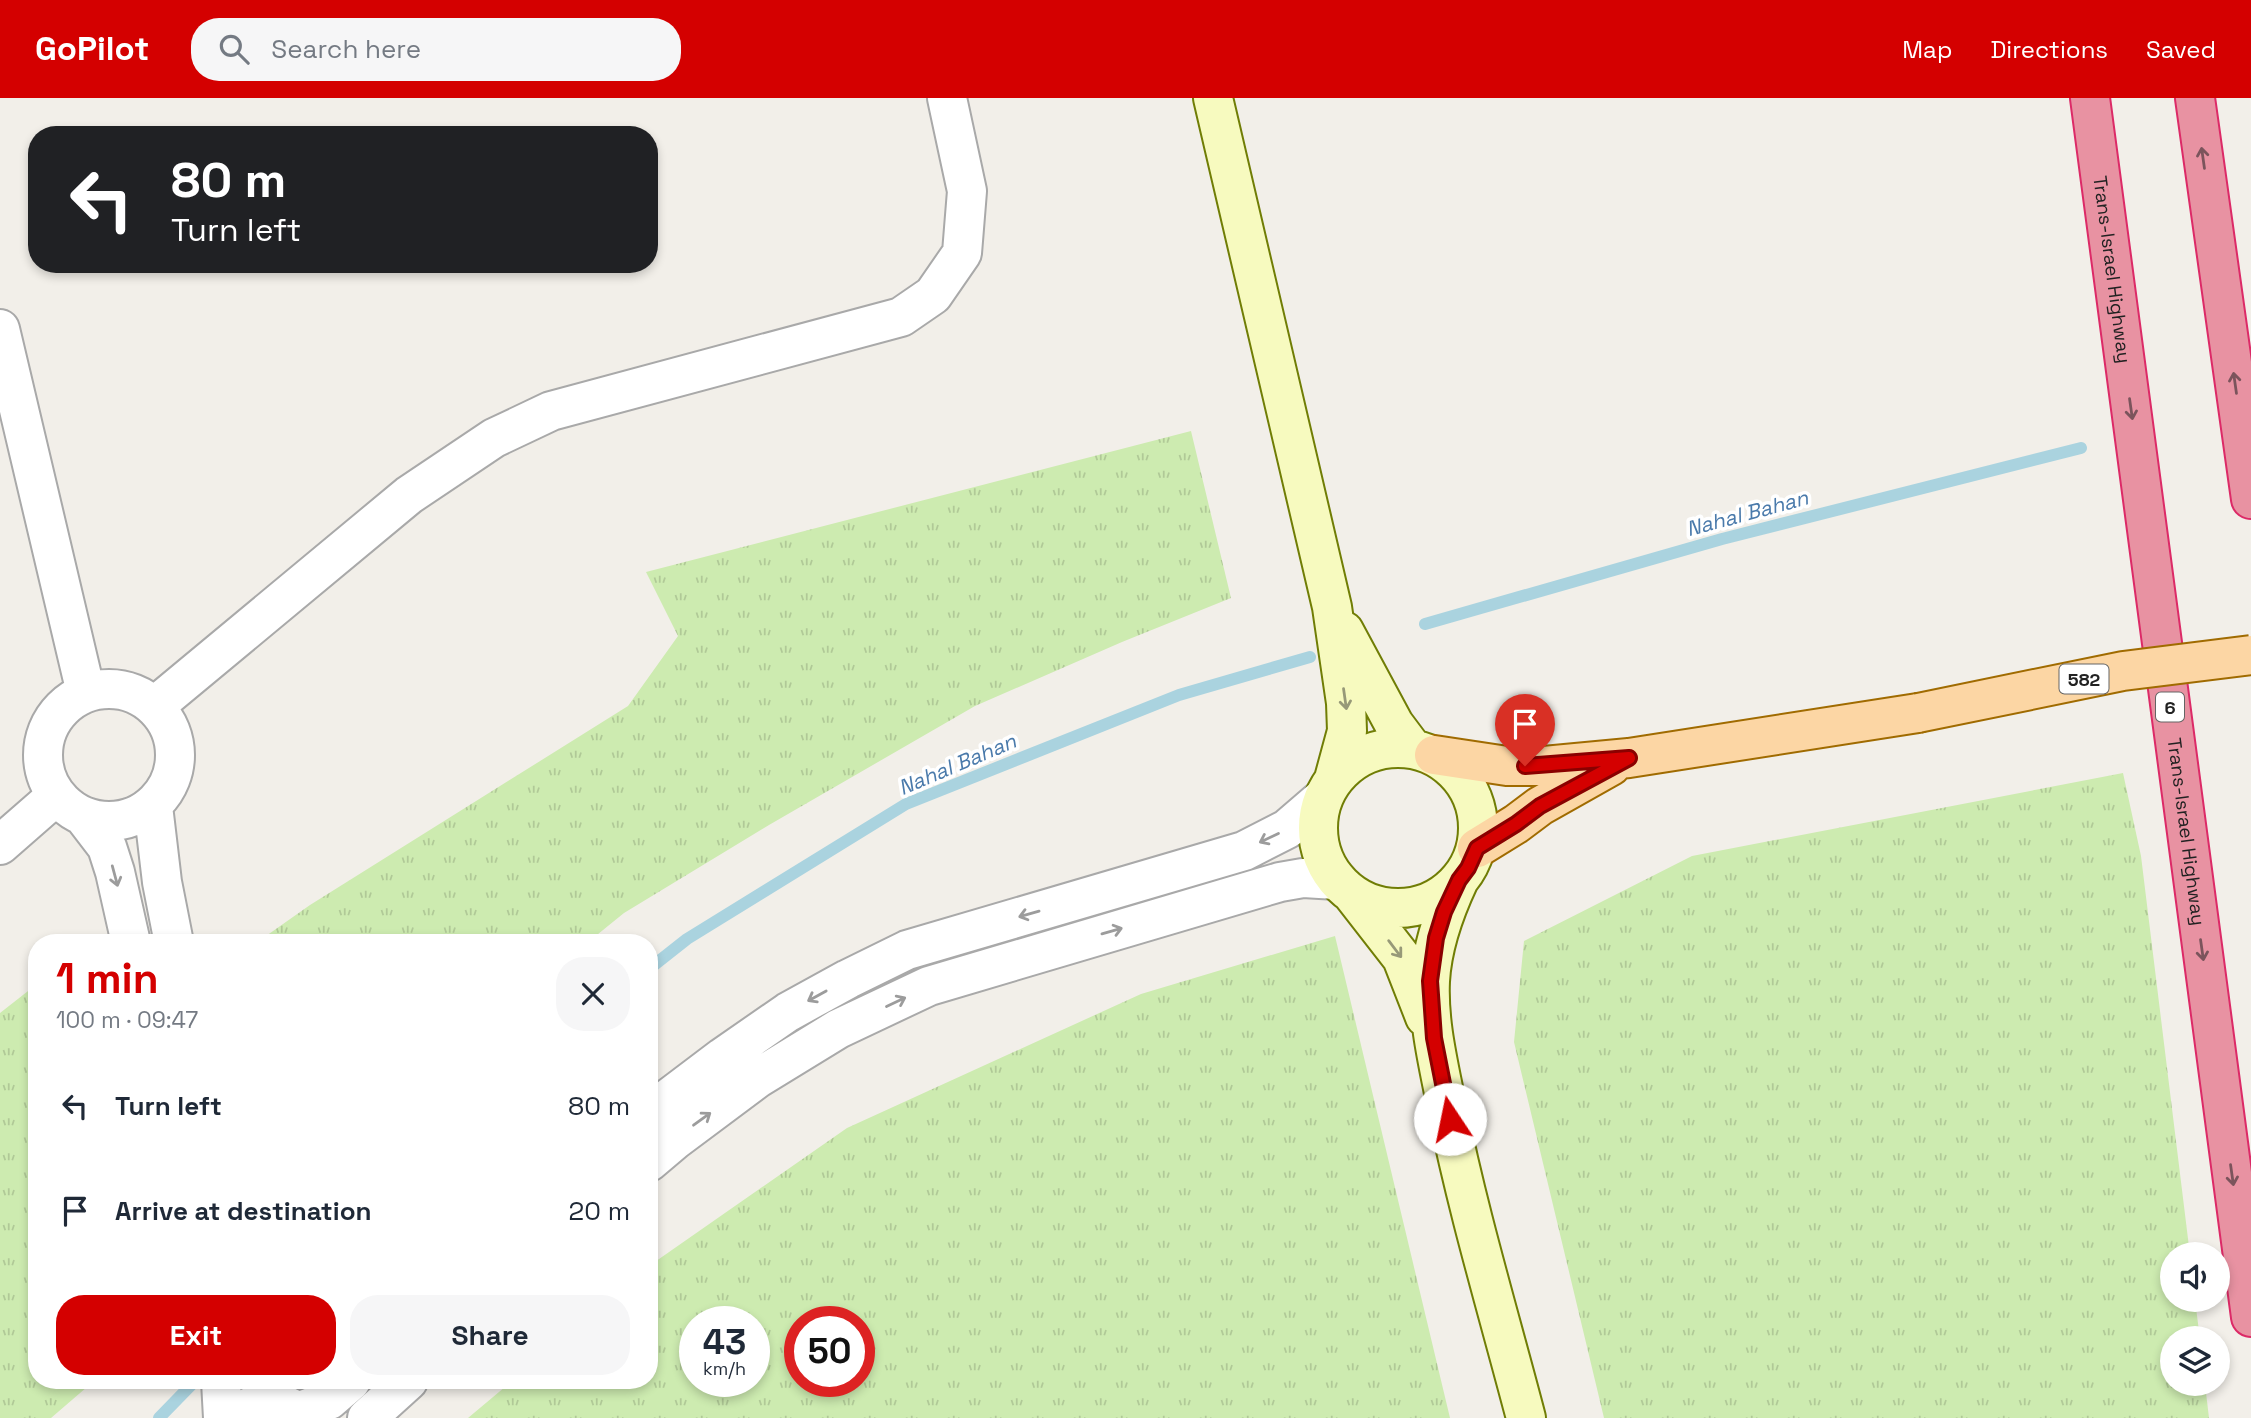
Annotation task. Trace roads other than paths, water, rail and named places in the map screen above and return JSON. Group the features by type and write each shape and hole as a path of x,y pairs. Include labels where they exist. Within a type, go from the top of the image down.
{"highway":[{"name":"Trans-Israel Highway","path":"2090,98 2251,1317"},
{"path":"2195,98 2251,499"}],"main road":[{"path":"1213,98 1332,607 1346,703 1347,731 1318,820 1318,842 1325,862 1402,958 1434,1038"},
{"path":"1332,607 1394,724 1423,752 1452,767 1467,784 1476,804 1480,826 1468,864 1444,912 1436,938 1430,981 1434,1038 1455,1145 1526,1418"},
{"name":"582","path":"1423,752 1507,766 1544,766 1629,758 1917,713 2123,671 2251,655"},
{"path":"1329,789 1350,764 1369,753 1390,747 1423,752"},
{"name":"582","path":"1468,864 1540,806 1629,758"},
{"path":"1345,888 1373,905 1394,909 1416,907 1437,899 1468,864"}],"street":[{"path":"155,706 409,495 494,438 551,411 901,317 933,295 962,253 967,191 947,98"},
{"path":"0,329 86,693"},
{"path":"70,806 101,821 120,821 137,816 153,806 166,791 173,775 176,756 174,737 155,706 139,696 121,690 103,689 86,693 57,714 48,729 43,746 43,764 47,780 70,806 107,847 129,934"},
{"path":"658,1106 788,1012 908,950 1244,851 1287,829 1329,789"},
{"path":"0,845 70,806"},
{"path":"153,806 154,832 172,934"},
{"path":"658,1154 758,1078 838,1029 929,986 1280,882 1303,878 1345,888"},
{"path":"221,1389 223,1418"},
{"path":"367,1418 399,1389"},
{"path":"231,1418 240,1410 267,1402 305,1399"}],"waterway":[{"name":"Nahal Bahan","path":"1425,624 1722,539 2081,448"},
{"name":"Nahal Bahan","path":"658,962 687,939 906,804 1179,695 1310,657"},
{"name":"Nahal Bahan","path":"159,1418 187,1389"}]}
